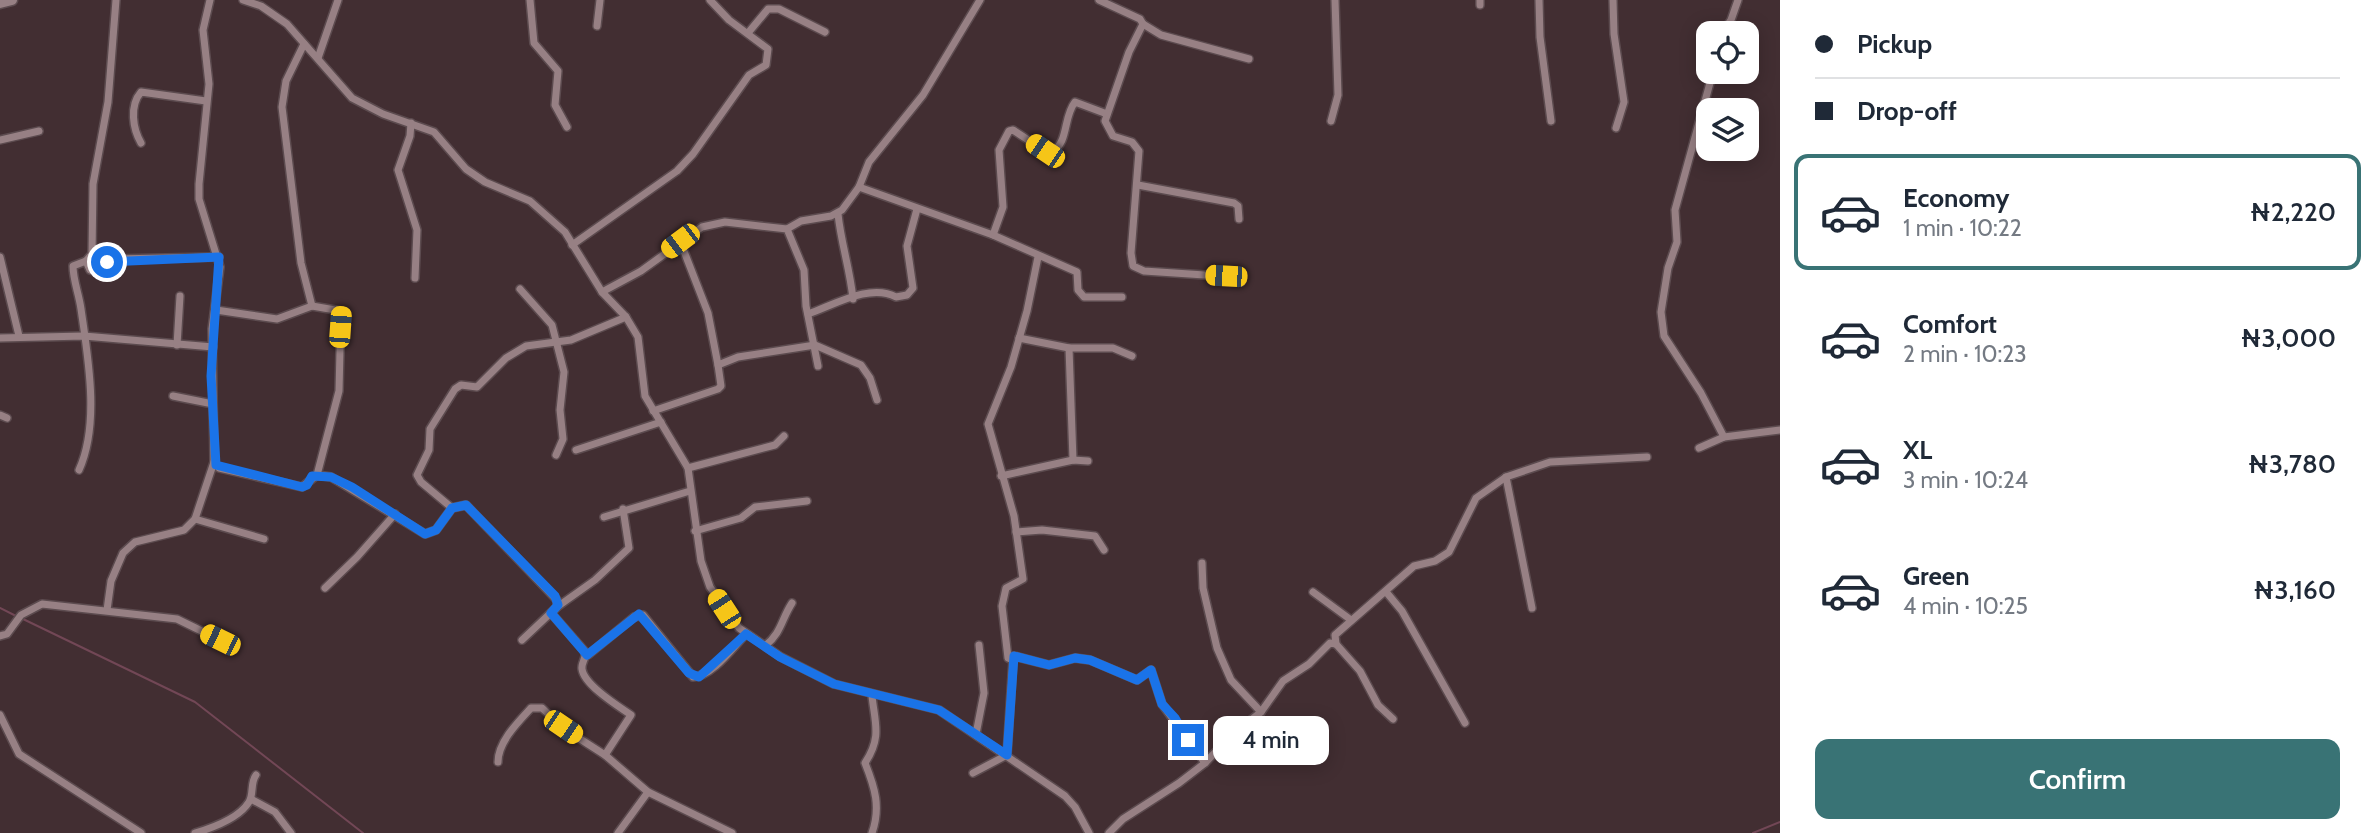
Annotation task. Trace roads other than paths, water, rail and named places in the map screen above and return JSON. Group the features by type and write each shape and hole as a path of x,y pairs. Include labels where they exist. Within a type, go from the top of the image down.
{"main road":[{"path":"0,3 12,0"}],"street":[{"path":"79,470 90,426 84,336 73,270 77,262 86,261 92,254 93,184 108,102 116,0"},
{"path":"107,610 111,581 123,553 135,542 184,530 195,519 214,462 213,347 219,257 200,199 209,85 203,30 209,0"},
{"path":"243,0 261,6 287,23 352,98 434,132 475,176 541,208 565,232 602,292 626,317 638,337 645,396 688,467 695,531 710,587 746,634 834,684 872,696 939,710 1065,796 1075,807 1089,833"},
{"path":"318,58 338,0"},
{"path":"530,0 534,43 558,71 555,106 567,127"},
{"path":"597,26 600,0"},
{"path":"572,245 677,171 693,154 749,75 766,65 768,49 729,20 710,0"},
{"path":"779,9 785,0"},
{"path":"602,292 641,271 702,227 725,222 787,229 801,221 838,214 859,187 869,162 923,95 980,0"},
{"path":"1099,0 1140,19 1143,24 1161,35 1249,59"},
{"path":"1331,121 1338,95 1335,0"},
{"path":"1539,0 1552,121"},
{"path":"1614,0 1614,34 1623,102 1616,128"},
{"path":"1730,21 1738,0"},
{"path":"748,33 768,9 779,9 825,33"},
{"path":"1143,24 1129,52 1105,121 1113,136 1132,142 1139,151 1131,253 1133,266 1144,271 1236,277 1241,282"},
{"path":"304,44 286,81 282,107 301,263 312,306"},
{"path":"1710,84 1675,210 1677,242 1668,268 1661,312 1664,336 1701,393 1724,437"},
{"path":"141,143 133,126 137,97 141,92 206,101"},
{"path":"993,235 1003,207 999,150 1009,131 1013,130 1045,151 1052,152 1062,143 1070,109 1075,102 1107,114"},
{"path":"411,124 398,170 416,230 415,278"},
{"path":"0,140 39,131"},
{"path":"1138,185 1234,203 1238,206 1240,219"},
{"path":"859,187 993,235 1038,257 1075,270 1078,290 1083,297 1122,297"},
{"path":"808,314 869,293 887,292 896,297 907,295 913,288 907,246 917,208"},
{"path":"838,214 841,236 848,255 853,299"},
{"path":"787,229 804,270 808,314 818,366"},
{"path":"653,411 721,386 708,313 680,241"},
{"path":"0,257 19,336"},
{"path":"86,261 90,270 101,273 106,271 107,261 113,259 219,257"},
{"path":"1013,660 1008,658 1002,606 1006,588 1023,579 1016,532 988,424 1011,367 1038,257"},
{"path":"520,289 552,325 557,342 564,378 560,410 563,439 556,456"},
{"path":"177,345 180,296"},
{"path":"214,462 219,468 302,487 319,472 339,391 341,311 312,306 277,319 216,310"},
{"path":"452,508 421,482 417,475 429,450 430,429 446,399 459,385 480,386 518,349 534,344 571,340 626,317"},
{"path":"0,338 84,336 213,347"},
{"path":"1019,338 1069,348 1113,348 1132,356"},
{"path":"718,365 738,357 815,345 861,365 870,378 877,400"},
{"path":"1069,348 1073,460"},
{"path":"173,396 213,404"},
{"path":"576,450 661,422"},
{"path":"1699,448 1724,437 1780,430"},
{"path":"688,467 775,445 784,436"},
{"path":"1393,719 1378,705 1360,671 1336,644 1335,635 1387,593 1414,566 1435,561 1449,552 1476,498 1506,477 1550,463 1647,457"},
{"path":"1001,476 1073,460 1088,461"},
{"path":"319,472 352,487 429,534 436,530 452,508 461,504 468,507 555,596 554,610 585,653 592,654 639,614 689,673 699,677 746,634"},
{"path":"1506,477 1532,608"},
{"path":"604,517 623,509 654,503 690,491"},
{"path":"695,531 741,518 755,507 807,501"},
{"path":"522,640 629,548 623,509"},
{"path":"325,588 395,514"},
{"path":"195,519 264,539"},
{"path":"1016,532 1042,530 1095,536 1104,550"},
{"path":"1202,564 1203,588 1217,648 1231,680 1261,712"},
{"path":"1312,592 1351,620"},
{"path":"1387,593 1402,611 1465,723"},
{"path":"765,646 780,634 784,616 793,603"},
{"path":"0,636 7,634 21,615 42,604 177,619 220,640"},
{"path":"1109,833 1130,813 1180,783 1205,763 1232,735 1261,712 1289,676 1309,664 1329,643 1336,644"},
{"path":"976,734 984,693 979,645"},
{"path":"585,653 581,667 584,674 598,691 631,715 605,755"},
{"path":"1007,755 1014,656 1049,665 1075,658 1090,660 1137,680 1151,670 1162,704 1205,763"},
{"path":"872,696 878,734 876,747 865,763 877,799 878,816 872,833"},
{"path":"498,762 498,753 531,708 542,708 563,727 605,755 648,792 732,833"},
{"path":"0,715 19,754 141,833"},
{"path":"973,773 1007,755"},
{"path":"195,833 233,817 251,799 256,775"},
{"path":"618,833 648,792"},
{"path":"251,799 275,812 291,833"}],"waterway":[{"path":"0,608 18,617"},
{"path":"23,619 195,702 363,833"},
{"path":"1753,833 1780,822"}]}
